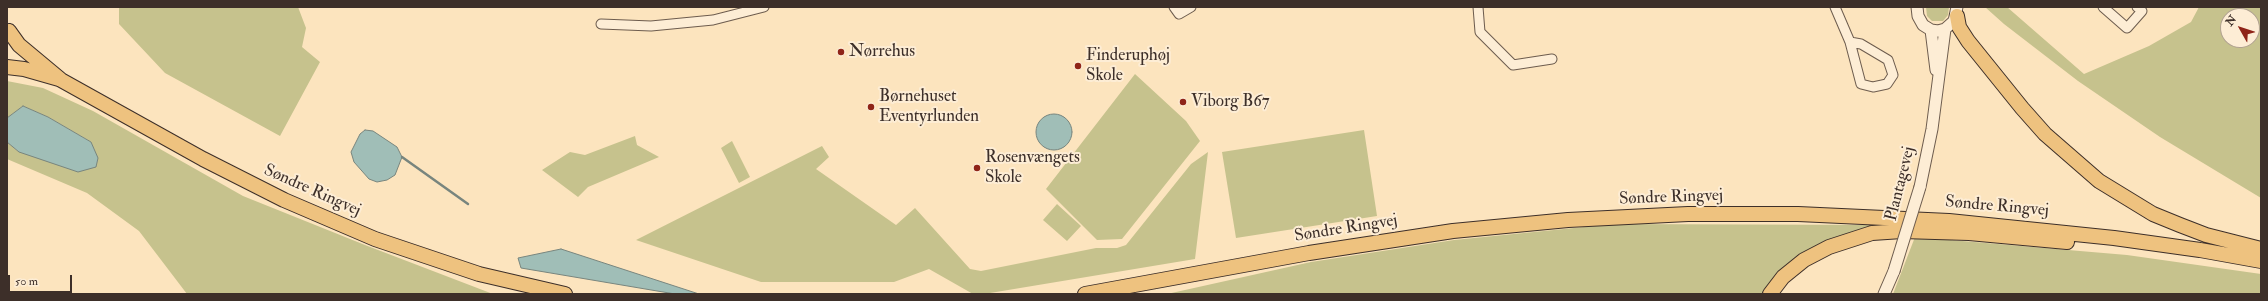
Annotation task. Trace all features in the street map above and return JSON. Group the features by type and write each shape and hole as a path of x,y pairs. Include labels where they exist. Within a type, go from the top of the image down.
{"main road":[{"path":"1957,12 1959,27 1968,41 2022,108 2045,134 2099,181 2153,214 2206,235 2261,249"},
{"path":"7,51 8,27"},
{"name":"Søndre Ringvej","path":"8,27 19,45 61,80 203,159 312,212 375,239 480,274 565,294"},
{"name":"Søndre Ringvej","path":"7,67 24,69 61,80"},
{"name":"Søndre Ringvej","path":"1085,294 1309,253 1452,231 1568,220 1688,214 1798,214 1949,221 2114,238 2261,262"},
{"path":"1770,294 1782,277 1816,253 1858,236 1888,232 1969,234 2045,240 2261,262"}],"street":[{"path":"601,24 651,26 713,20 763,7"},
{"path":"1174,7 1178,14 1191,7"},
{"path":"1478,7 1480,32 1513,65 1552,59"},
{"path":"1835,7 1850,42 1861,84 1873,87 1887,84 1893,75 1888,60 1861,44 1850,42"},
{"path":"1917,7 1920,21 1931,30 1945,29 1954,22 1957,12"},
{"path":"2103,7 2127,28 2142,11 2137,7"},
{"name":"Plantagevej","path":"1884,294 1894,270 1920,187 1932,130 1945,29"},
{"name":"Plantagevej","path":"1931,30 1938,79"}],"shaded area":[{"path":"119,7 298,7 306,28 302,47 320,62 280,136 165,73 119,24"},
{"path":"1926,7 1949,7 1948,15 1943,21 1932,21 1927,16"},
{"path":"1985,7 2007,7 2084,74 2149,46 2191,22 2199,7 2261,7 2261,198 2160,137 2078,81 2004,24"},
{"path":"1135,74 1186,121 1200,141 1122,239 1097,240 1046,189"},
{"path":"7,81 43,88 93,111 243,196 493,294 187,294 139,231 87,193 7,159 7,142 19,152 91,142 48,117 23,106 7,118"},
{"path":"1364,130 1377,216 1236,238 1222,152"},
{"path":"635,136 637,145 659,157 588,187 578,197 542,170 570,152 585,155"},
{"path":"732,141 750,177 739,183 721,148"},
{"path":"822,146 829,157 816,169 896,225 915,208 970,269 981,271 1096,248 1117,248 1126,245 1191,164 1208,152 1195,259 984,294 973,294 929,269 894,282 761,282 636,240"},
{"path":"1057,204 1081,226 1067,241 1043,220"},
{"path":"1614,224 1877,225 1831,240 1764,294 1167,294 1311,262 1454,240"},
{"path":"1915,237 2127,255 2261,274 2261,294 1893,294"}],"water":[{"path":"23,106 48,117 91,142 98,158 96,167 78,172 19,152 7,142 7,118"},
{"path":"1054,114 1064,117 1069,122 1072,132 1069,142 1064,147 1054,150 1044,147 1039,142 1036,132 1039,122 1044,117"},
{"path":"365,130 373,131 397,147 402,157 395,175 387,180 377,182 369,179 354,162 351,152 360,134"},
{"path":"561,249 699,294 675,294 521,268 518,258"}],"waterway":[{"path":"402,157 468,204"}],"place":[{"name":"Nørrehus","path":"841,52"},
{"name":"Finderuphøj Skole","path":"1078,66"},
{"name":"Viborg B67","path":"1183,102"},
{"name":"Børnehuset Eventyrlunden","path":"871,107"},
{"name":"Rosenvængets Skole","path":"977,168"}]}
